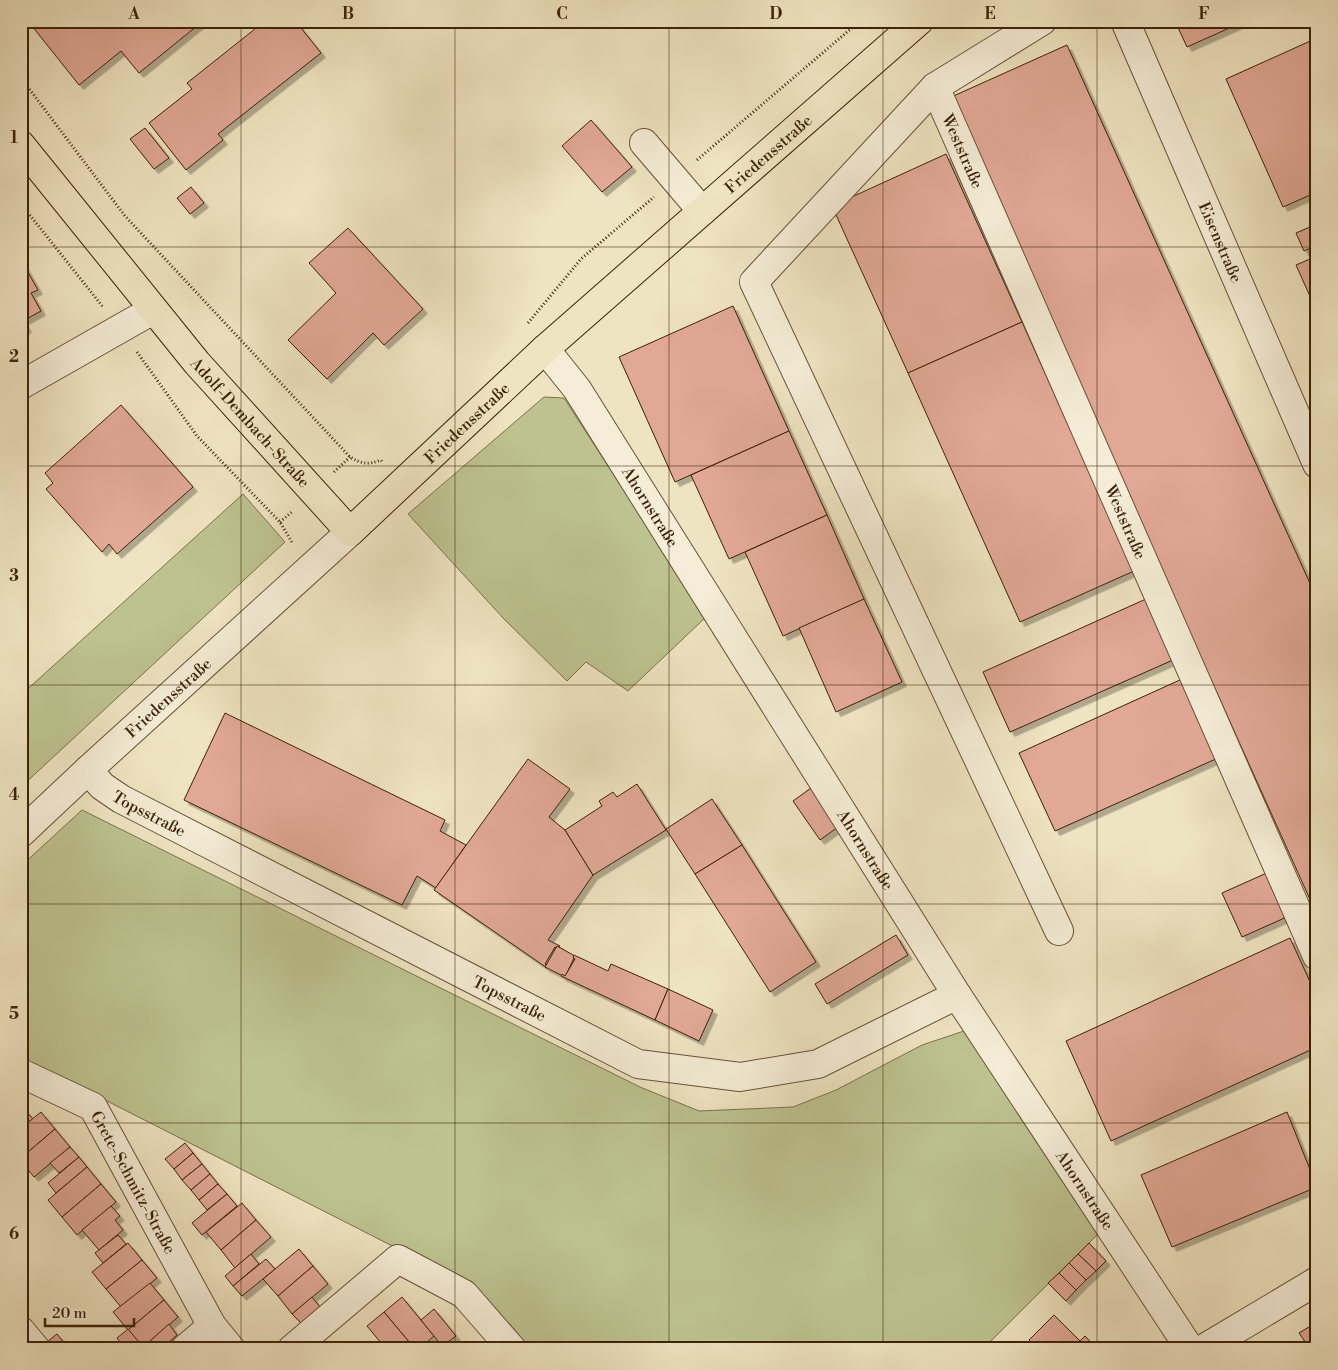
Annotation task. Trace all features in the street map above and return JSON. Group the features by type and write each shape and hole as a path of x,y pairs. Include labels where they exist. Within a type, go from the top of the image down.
{"main road":[{"name":"Friedensstraße","path":"350,532 545,349 918,21"},
{"name":"Adolf-Dembach-Straße","path":"21,144 197,363 350,532"}],"street":[{"path":"1042,21 935,87 754,282 1059,931"},
{"name":"Eisenstraße","path":"1125,21 1317,464"},
{"name":"Weststraße","path":"935,87 1317,956"},
{"path":"644,143 702,211"},
{"path":"21,385 153,310"},
{"name":"Ahornstraße","path":"545,349 577,389 957,995 1190,1349"},
{"name":"Friedensstraße","path":"21,833 350,532"},
{"name":"Topsstraße","path":"88,770 102,786 121,799 638,1064 740,1077 818,1064 957,995"},
{"name":"Grete-Schmitz-Straße","path":"21,1073 93,1107 212,1326 231,1349"},
{"path":"292,1349 398,1259 464,1294 512,1349"},
{"path":"1203,1349 1317,1281"},
{"path":"185,1349 212,1326"},
{"path":"21,1331 36,1349"}],"path":[{"path":"527,324 581,260 860,21"},
{"path":"21,78 125,216 350,457 359,462 369,464 381,460 384,463"},
{"path":"21,204 120,328 197,436 280,522 294,545"}],"green space":[{"path":"544,397 564,398 706,617 628,691 586,662 567,681 504,619 408,514"},
{"path":"243,494 285,542 21,787 21,695"},
{"path":"82,810 640,1087 699,1111 793,1107 836,1090 922,1045 967,1030 1101,1231 983,1349 529,1349 479,1290 109,1102 21,1060 21,866"}],"building":[{"path":"28,21 203,21 139,73 121,51 79,85"},
{"path":"265,21 299,21 297,23 321,53 218,134 223,140 186,170 149,123 192,89 187,83"},
{"path":"1175,21 1245,21 1187,47"},
{"path":"1317,38 1317,192 1283,207 1226,79"},
{"path":"1067,45 1317,599 1317,915 949,98"},
{"path":"591,120 632,167 602,192 562,146"},
{"path":"145,128 169,158 154,169 130,139"},
{"path":"946,154 1022,322 908,373 832,206"},
{"path":"191,187 204,203 190,214 177,198"},
{"path":"1317,224 1317,245 1304,251 1296,233"},
{"path":"348,228 423,309 384,345 373,333 327,379 288,340 336,293 309,263"},
{"path":"1317,256 1317,312 1296,265"},
{"path":"21,260 38,290 31,293 41,311 23,321 27,328 21,332"},
{"path":"733,306 789,431 675,482 619,357"},
{"path":"1022,322 1134,571 1020,622 908,373"},
{"path":"121,405 193,487 117,554 109,544 102,552 46,489 53,483 45,473"},
{"path":"789,431 827,515 729,559 691,475"},
{"path":"827,515 864,599 783,636 745,552"},
{"path":"864,599 902,682 836,712 799,628"},
{"path":"1146,599 1173,660 1010,732 983,672"},
{"path":"1182,679 1218,758 1055,831 1019,753"},
{"path":"225,713 445,820 440,831 466,845 436,888 417,876 402,905 184,800"},
{"path":"528,759 570,789 549,817 565,830 593,875 548,940 560,946 558,949 555,947 545,964 548,966 547,968 434,890"},
{"path":"637,784 666,830 593,875 565,830 602,806 599,801 613,792 617,797"},
{"path":"811,788 838,827 820,840 793,801"},
{"path":"712,799 742,845 695,874 666,829"},
{"path":"742,845 816,962 770,992 695,874"},
{"path":"1269,872 1289,916 1242,937 1222,893"},
{"path":"896,935 908,955 827,1004 815,984"},
{"path":"1290,938 1317,997 1317,1047 1111,1141 1066,1041"},
{"path":"557,946 575,956 565,977 545,967"},
{"path":"574,955 608,971 611,964 668,989 655,1020 561,976 562,974 565,976 575,959"},
{"path":"668,989 713,1010 699,1041 655,1020"},
{"path":"24,1109 33,1119 21,1128 21,1111"},
{"path":"41,1112 55,1129 21,1158 21,1128"},
{"path":"1287,1112 1317,1187 1172,1247 1141,1175"},
{"path":"55,1129 70,1147 34,1177 21,1161 21,1158"},
{"path":"185,1143 193,1153 174,1169 165,1159"},
{"path":"70,1147 79,1157 59,1173 50,1163"},
{"path":"193,1153 202,1164 182,1180 174,1169"},
{"path":"79,1157 87,1167 56,1193 48,1183"},
{"path":"202,1164 210,1174 191,1190 182,1180"},
{"path":"87,1167 101,1184 62,1217 48,1200"},
{"path":"210,1174 218,1184 199,1200 191,1190"},
{"path":"101,1184 116,1202 77,1235 62,1217"},
{"path":"218,1184 227,1194 207,1210 199,1200"},
{"path":"227,1194 237,1206 202,1235 192,1223"},
{"path":"242,1203 256,1220 221,1250 206,1232"},
{"path":"111,1206 120,1216 115,1220 123,1230 99,1250 82,1230"},
{"path":"256,1220 271,1237 235,1268 221,1250"},
{"path":"118,1235 126,1244 103,1263 95,1253"},
{"path":"128,1243 142,1260 106,1289 92,1272"},
{"path":"1089,1243 1106,1261 1096,1271 1078,1254"},
{"path":"299,1249 313,1266 278,1296 263,1279"},
{"path":"251,1254 259,1264 233,1286 225,1276"},
{"path":"1078,1254 1096,1271 1086,1280 1069,1263"},
{"path":"266,1259 275,1269 242,1296 233,1286"},
{"path":"142,1260 157,1278 121,1307 106,1289"},
{"path":"1069,1263 1086,1280 1076,1290 1059,1273"},
{"path":"313,1266 328,1284 292,1314 278,1296"},
{"path":"1059,1273 1076,1290 1066,1301 1048,1283"},
{"path":"150,1283 164,1300 128,1330 113,1312"},
{"path":"312,1297 320,1307 301,1323 292,1314"},
{"path":"402,1297 434,1336 419,1349 415,1349 384,1312"},
{"path":"164,1300 178,1317 143,1347 128,1330"},
{"path":"434,1309 456,1336 442,1346 421,1320"},
{"path":"384,1312 415,1349 386,1349 367,1326"},
{"path":"1054,1315 1080,1341 1072,1349 1037,1349 1029,1340"},
{"path":"1317,1322 1317,1349 1310,1349 1299,1333"},
{"path":"169,1324 177,1335 161,1349 156,1349 150,1341"},
{"path":"128,1329 146,1349 125,1349 117,1338"},
{"path":"57,1334 66,1345 63,1349 52,1349 47,1342"},
{"path":"1085,1336 1097,1349 1072,1349"},
{"path":"346,1343 351,1349 340,1349"}]}
